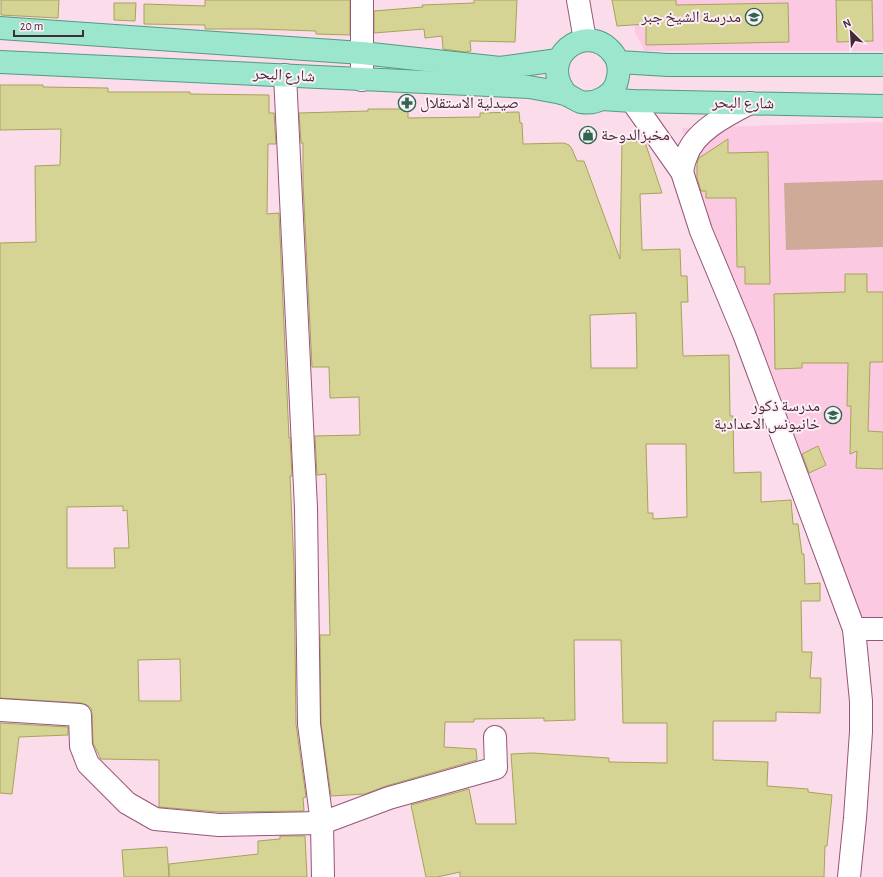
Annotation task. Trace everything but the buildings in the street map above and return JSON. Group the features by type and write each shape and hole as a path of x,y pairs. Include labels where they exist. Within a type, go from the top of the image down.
{"main road":[{"name":"شارع البحر","path":"0,28 362,53 500,68 558,60"},
{"path":"585,40 596,41 605,45 613,53 618,62 619,73 617,84 611,93 602,99 593,102 574,100 560,87 557,78 556,69 558,60 562,53 569,46 585,40"},
{"name":"شارع البحر","path":"0,62 529,87 567,95"},
{"path":"618,62 668,66 883,65"},
{"name":"شارع البحر","path":"602,99 632,101 883,106"}],"street":[{"path":"362,0 362,80"},
{"path":"578,0 585,40"},
{"path":"285,75 306,508 309,724 322,823 323,877"},
{"path":"632,101 682,172 701,231 744,334 854,629 861,701 861,732 849,877"},
{"path":"682,172 686,156 694,142 712,125 750,103"},
{"path":"854,629 883,629"},
{"path":"0,710 80,714 81,746 88,764 127,803 155,819 219,825 322,823 389,798 496,768 495,737"}],"shaded area":[{"name":"مدرسة الشيخ جبر","path":"634,0 883,0 883,51 645,51 635,33"},
{"name":"مدرسة ذكور خانيونس الاعدادية","path":"883,122 883,624 861,624 704,206 682,128"},
{"path":"883,180 883,247 786,250 784,183"}],"place":[{"name":"مدرسة الشيخ جبر","path":"754,17"},
{"name":"صيدلية الاستقلال","path":"407,103"},
{"name":"مخبزالدوحة","path":"588,135"},
{"name":"مدرسة ذكور خانيونس الاعدادية","path":"833,415"}]}
